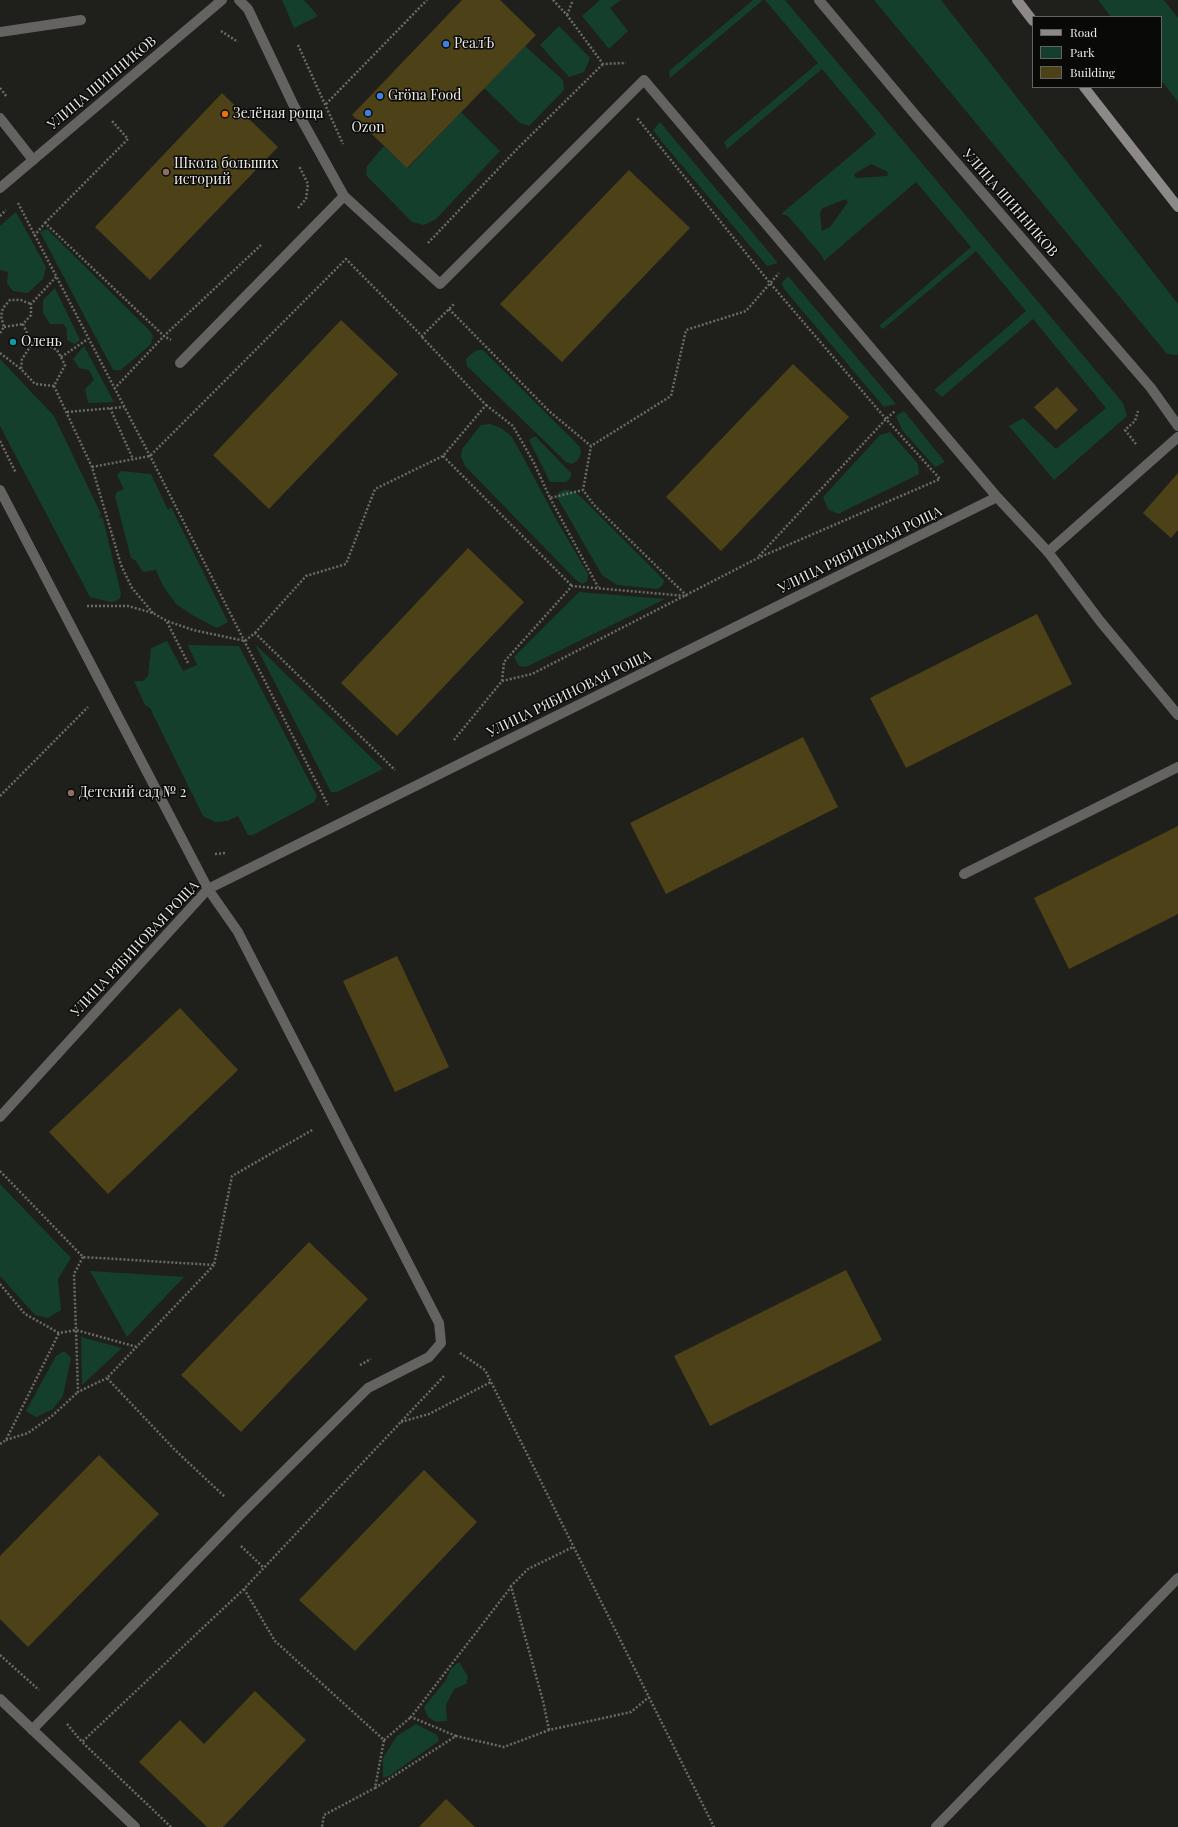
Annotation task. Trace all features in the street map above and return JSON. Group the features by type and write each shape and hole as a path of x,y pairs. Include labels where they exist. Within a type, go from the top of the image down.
{"main road":[{"path":"1017,0 1032,20"},
{"path":"1085,88 1178,207"}],"street":[{"name":"УЛИЦА ШИННИКОВ","path":"0,188 222,0"},
{"path":"239,0 248,9 293,104 344,196 440,284 644,80 997,497 1048,552 1100,621 1178,715"},
{"name":"УЛИЦА ШИННИКОВ","path":"819,0 917,117 1151,388 1178,426"},
{"path":"0,32 81,20"},
{"path":"0,118 33,160"},
{"path":"180,363 344,196"},
{"path":"1048,552 1178,437"},
{"path":"0,490 106,696 208,889 238,932 439,1323 441,1343 429,1357 368,1388 225,1530 32,1730"},
{"name":"УЛИЦА РЯБИНОВАЯ РОЩА","path":"0,1117 208,889 997,497"},
{"path":"964,874 1178,767"},
{"path":"936,1827 1178,1578"},
{"path":"0,1698 135,1827"}],"path":[{"path":"326,104 427,0"},
{"path":"553,0 567,15 603,64"},
{"path":"567,15 573,0"},
{"path":"221,31 242,44"},
{"path":"298,45 326,104 344,147"},
{"path":"423,248 517,149 603,64 626,63"},
{"path":"502,681 532,674 687,596 758,558 940,479 886,419 770,282 636,118 631,123"},
{"path":"34,236 128,139 110,119"},
{"path":"296,210 306,198 308,184 298,163"},
{"path":"16,200 150,456 328,805"},
{"path":"45,223 164,336 191,352"},
{"path":"114,389 164,336 263,244"},
{"path":"92,467 150,456 346,259 422,336 486,405 513,426 534,463 550,498 598,588"},
{"path":"0,333 4,327 23,324 31,315 31,304 56,277"},
{"path":"687,596 594,505 583,490 592,446 671,396 686,330 746,311 770,282"},
{"path":"422,336 460,298"},
{"path":"4,327 1,316 2,308 10,300 21,300 31,304"},
{"path":"449,309 549,411 592,446"},
{"path":"23,324 32,344"},
{"path":"61,357 88,339"},
{"path":"21,369 22,359 32,344 40,341 57,350 65,365 54,386"},
{"path":"0,353 21,369 35,384 54,386"},
{"path":"54,386 92,467 121,565 132,588 152,613"},
{"path":"758,558 886,419 912,397"},
{"path":"245,641 255,633 306,576 346,564 375,489 443,456 486,405"},
{"path":"67,412 124,407"},
{"path":"110,408 133,459"},
{"path":"0,441 17,476"},
{"path":"443,456 572,586 687,596"},
{"path":"550,498 583,490"},
{"path":"450,745 502,681 504,662 572,586"},
{"path":"83,599 91,613"},
{"path":"87,606 128,606 152,613 167,621 193,630 245,641"},
{"path":"167,621 188,663"},
{"path":"255,633 395,771"},
{"path":"0,796 88,707 106,696"},
{"path":"388,774 402,768"},
{"path":"321,809 335,802"},
{"path":"212,854 231,853"},
{"path":"0,1444 6,1440 28,1433 52,1416 78,1392 107,1378 214,1265 232,1176 333,1118"},
{"path":"0,1171 83,1256 214,1265"},
{"path":"78,1392 74,1274 83,1256"},
{"path":"0,1284 25,1314 59,1333 76,1330 137,1347"},
{"path":"6,1440 59,1333"},
{"path":"441,1343 463,1355 485,1370 714,1827"},
{"path":"458,1361 463,1355"},
{"path":"171,1827 82,1742 244,1589 447,1372"},
{"path":"107,1378 175,1450 242,1513"},
{"path":"400,1422 429,1414 491,1382"},
{"path":"225,1530 264,1568"},
{"path":"375,1788 384,1740 411,1717 511,1586 528,1569 573,1547"},
{"path":"511,1586 543,1701 549,1730"},
{"path":"244,1589 275,1641 384,1740"},
{"path":"411,1717 456,1736 504,1746 549,1730 631,1712 649,1697"},
{"path":"322,1827 324,1815 375,1788 456,1736"}],"green space":[{"path":"282,0 304,0 318,16 294,28"},
{"path":"600,0 621,0 610,8 628,31 609,49 582,16"},
{"path":"753,0 763,0 670,78 669,71"},
{"path":"765,0 785,0 1123,403 1127,416 1054,480 1009,426 1023,418 1056,449 1106,408 1033,319 942,397 934,390 1026,311 976,251 883,329 879,326 971,247 916,182 824,261 822,256 788,216 781,214 876,134 822,69 727,149 724,142 818,63","holes":["871,164 888,172 887,176 856,178 854,174","846,199 848,202 830,227 822,231 820,213 823,208"]},
{"path":"874,0 941,0 1178,304 1178,355 1167,354"},
{"path":"1098,0 1164,0 1178,18 1178,102 1162,81 1162,16 1110,16"},
{"path":"559,26 590,58 584,72 569,77 540,45"},
{"path":"525,46 563,80 564,90 529,126 520,123 484,88"},
{"path":"461,112 500,151 436,219 424,225 412,222 366,175 367,166 384,146 408,168"},
{"path":"660,122 778,263 767,266 662,142 653,130"},
{"path":"16,212 46,267 43,279 28,293 13,291 7,283 8,272 0,270 0,226"},
{"path":"47,229 150,331 153,336 151,344 121,370 113,370 40,232"},
{"path":"788,276 896,404 884,407 784,289 782,283"},
{"path":"55,288 80,340 75,344 67,340 67,329 63,324 50,324 43,313 43,300"},
{"path":"84,346 114,402 88,403 85,389 94,380 89,370 79,368 73,359"},
{"path":"477,350 483,350 580,447 581,453 578,460 572,464 566,462 467,366 466,359"},
{"path":"0,359 54,416 101,514 98,518 101,517 103,519 121,593 120,598 116,601 110,602 90,597 0,426"},
{"path":"904,411 945,462 935,467 902,430 896,416"},
{"path":"490,424 501,428 511,436 521,453 556,519 588,574 587,581 582,584 575,579 465,466 461,457 462,449 481,425"},
{"path":"890,432 918,464 919,474 838,514 828,509 823,497 880,435"},
{"path":"536,437 571,473 571,477 566,482 550,482 529,440"},
{"path":"121,471 151,474 168,510 171,507 228,622 217,628 192,615 176,604 163,586 156,570 143,572 135,560 131,558 115,496 117,492 124,489 117,475"},
{"path":"570,490 579,495 664,580 663,585 658,589 617,585 602,575 557,497 559,492"},
{"path":"579,592 665,599 526,667 519,666 514,657"},
{"path":"167,641 183,671 197,665 188,645 239,646 317,796 314,802 253,835 248,835 238,816 227,821 215,822 203,816 150,708 145,705 134,681 143,681 148,676 151,648"},
{"path":"255,644 383,769 337,792 331,792"},
{"path":"0,1184 71,1258 58,1279 61,1310 48,1318 35,1315 0,1276"},
{"path":"90,1271 184,1277 127,1337"},
{"path":"81,1337 122,1348 82,1385"},
{"path":"64,1351 71,1358 63,1396 53,1409 36,1417 26,1411 56,1356"},
{"path":"457,1663 460,1663 468,1677 466,1684 454,1689 446,1705 447,1721 436,1722 428,1717 424,1707 446,1680 450,1670"},
{"path":"416,1724 437,1735 439,1741 389,1776 383,1778 383,1758 397,1736"}],"building":[{"path":"462,0 500,0 536,35 407,168 352,115"},
{"path":"222,93 278,147 150,280 95,227"},
{"path":"629,170 690,228 562,362 500,304"},
{"path":"341,320 398,374 269,509 213,455"},
{"path":"793,364 849,417 721,551 666,497"},
{"path":"1057,387 1078,410 1056,430 1034,407"},
{"path":"1178,473 1178,530 1171,538 1143,513"},
{"path":"468,548 524,602 397,736 341,683"},
{"path":"1037,614 1072,684 906,768 870,698"},
{"path":"803,737 838,807 666,894 630,823"},
{"path":"1178,826 1178,914 1069,969 1034,898"},
{"path":"397,956 449,1067 395,1092 343,981"},
{"path":"180,1008 238,1070 108,1194 49,1132"},
{"path":"309,1242 368,1299 241,1432 181,1375"},
{"path":"846,1270 882,1340 710,1426 674,1356"},
{"path":"99,1455 159,1514 28,1647 0,1619 0,1556"},
{"path":"424,1470 477,1522 355,1651 299,1600"},
{"path":"255,1691 306,1740 223,1827 207,1827 139,1762 180,1720 204,1744"},
{"path":"446,1799 475,1827 419,1827"}],"place":[{"name":"РеалЪ","path":"446,44"},
{"name":"Gröna Food","path":"380,96"},
{"name":"Ozon","path":"368,113"},
{"name":"Зелёная роща","path":"225,114"},
{"name":"Школа больших историй","path":"166,172"},
{"name":"Олень","path":"13,342"},
{"name":"Детский сад № 2","path":"71,793"}]}
